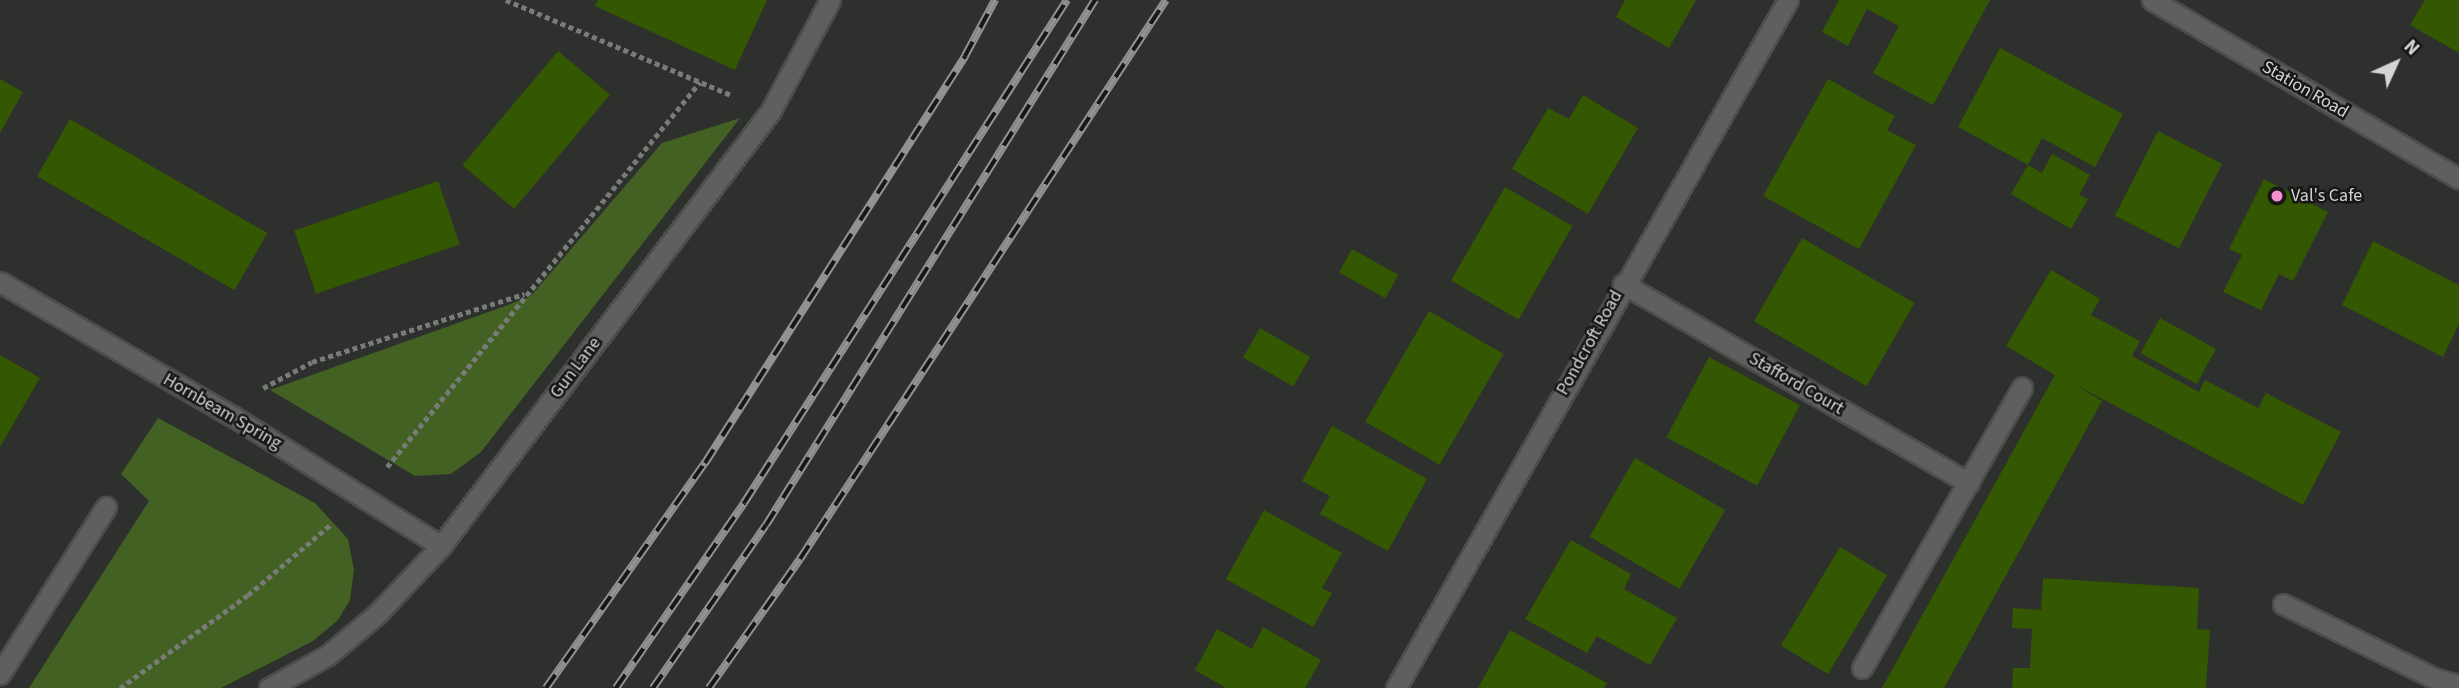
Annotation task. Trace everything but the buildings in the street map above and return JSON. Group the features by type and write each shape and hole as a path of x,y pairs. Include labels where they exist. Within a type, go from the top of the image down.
{"street":[{"name":"Gun Lane","path":"269,688 328,655 376,615 441,546 770,112 830,0"},
{"name":"Pondcroft Road","path":"1396,688 1623,284 1788,0"},
{"name":"Station Road","path":"2152,0 2459,179"},
{"name":"Hornbeam Spring","path":"0,282 234,417 441,546"},
{"name":"Stafford Court","path":"1623,284 1969,483"},
{"path":"1862,668 2022,387"},
{"path":"0,674 106,507"},
{"path":"2283,604 2436,679 2459,685"}],"path":[{"path":"506,0 770,112"},
{"path":"120,688 247,595 363,498 525,293 700,82"},
{"path":"234,417 253,393 312,362 525,293"}],"green space":[{"path":"740,118 481,452 451,474 415,476 270,390 530,297 662,143"},
{"path":"158,418 315,503 348,539 354,570 350,600 338,620 313,641 221,688 29,688 149,501 121,474"}],"railway":[{"path":"546,688 705,463 965,56 995,0"},
{"path":"616,688 744,503 1067,0"},
{"path":"653,688 766,525 1095,0"},
{"path":"709,688 800,559 1166,0"}],"place":[{"name":"Val's Cafe","path":"2277,196"}]}
